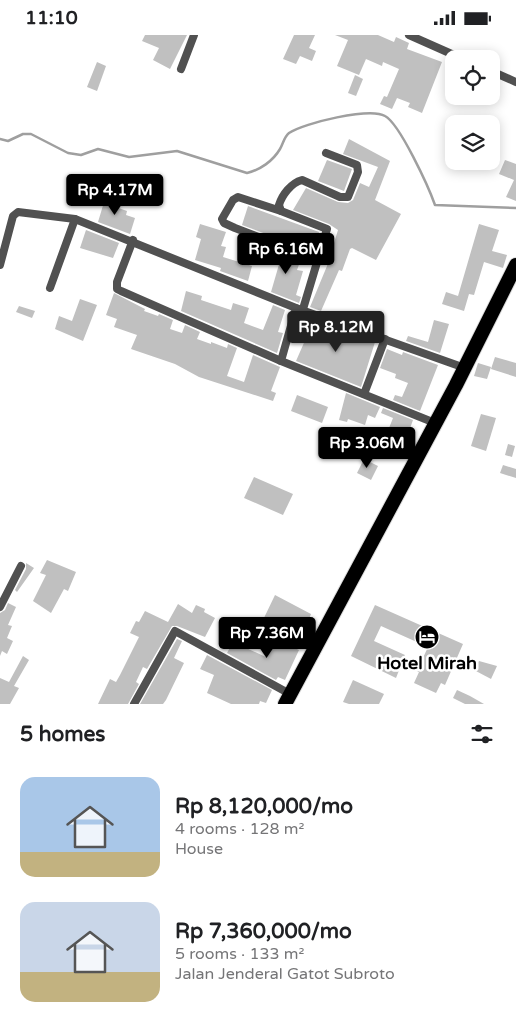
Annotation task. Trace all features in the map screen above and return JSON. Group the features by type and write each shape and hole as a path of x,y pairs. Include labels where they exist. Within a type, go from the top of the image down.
{"highway":[{"path":"287,699 465,368 516,265"}],"street":[{"path":"181,69 194,35"},
{"path":"409,35 445,51"},
{"path":"500,75 516,82"},
{"path":"281,211 279,205 282,197 297,182 302,180 340,197 348,197 358,173 356,165 326,153"},
{"path":"280,361 319,260 326,229 281,211 238,197 232,200 222,219 224,223 319,260"},
{"path":"0,265 13,216 18,212 75,219 133,240 299,308 465,368"},
{"path":"50,288 75,219"},
{"path":"133,240 117,282 118,289 280,361 435,423"},
{"path":"364,394 385,339"},
{"path":"0,607 21,566"},
{"path":"134,704 175,631 287,699"}],"building":[{"path":"145,35 187,35 170,69 153,60 159,48 142,41"},
{"path":"294,35 315,35 309,48 316,51 312,61 300,56 296,64 283,59"},
{"path":"335,35 378,35 394,42 396,37 409,43 407,49 442,62 422,113 408,107 410,103 397,98 392,109 380,104 384,96 387,97 399,69 383,62 382,66 366,59 359,75 337,66 348,40"},
{"path":"97,62 106,66 97,91 87,87"},
{"path":"355,75 363,79 356,96 348,93"},
{"path":"349,139 390,161 375,200 401,214 376,260 352,248 350,249 342,271 339,270 321,311 310,307 327,266 338,230 329,224 293,210 306,188 338,202 348,203 353,200 360,183 369,187 378,167 343,154"},
{"path":"327,160 352,169 344,191 318,181"},
{"path":"505,160 516,164 516,201 506,197 514,180 499,174"},
{"path":"108,189 115,192 111,203 114,204 113,206 127,211 126,215 135,218 130,234 98,222"},
{"path":"248,206 319,232 314,252 242,225"},
{"path":"200,224 226,232 221,246 226,247 223,257 252,266 248,281 220,271 221,268 195,260 201,239 196,237"},
{"path":"479,224 499,230 492,251 507,255 503,268 484,262 474,295 469,294 464,311 442,304 446,292 458,296"},
{"path":"86,230 119,243 113,258 80,248"},
{"path":"270,247 301,259 297,270 303,271 296,295 301,297 299,303 271,292 280,261 267,257"},
{"path":"186,291 202,296 201,300 231,310 233,303 249,308 244,323 263,330 273,305 285,310 278,332 283,333 277,353 181,311"},
{"path":"114,293 145,309 144,311 158,316 159,314 173,320 170,329 182,333 185,325 200,332 197,339 227,348 228,344 237,348 227,376 244,382 253,355 280,367 271,391 276,393 273,401 199,377 175,364 131,349 137,335 114,327 117,319 106,315"},
{"path":"80,299 97,305 83,341 55,329 59,316 72,321"},
{"path":"19,306 35,311 32,318 16,312"},
{"path":"314,320 340,330 364,343 365,339 375,342 361,387 296,361"},
{"path":"434,320 449,324 440,353 406,341 408,336 428,342"},
{"path":"387,349 402,355 403,352 438,365 420,411 393,400 395,395 402,397 408,383 395,378 396,374 380,368"},
{"path":"495,357 516,363 516,377 491,369"},
{"path":"478,363 491,367 487,379 474,376"},
{"path":"346,393 380,407 375,418 368,415 365,425 348,419 347,422 339,420"},
{"path":"297,395 328,407 322,423 291,411"},
{"path":"383,408 413,420 408,434 412,435 405,451 397,449 399,437 387,433 393,418 381,413"},
{"path":"481,414 496,418 486,451 471,446"},
{"path":"508,444 515,446 512,457 505,455"},
{"path":"364,459 378,466 371,480 357,473"},
{"path":"503,465 516,469 516,478 500,473"},
{"path":"254,477 293,494 283,515 244,498"},
{"path":"47,560 76,572 68,591 64,589 51,613 33,601 46,575 40,573"},
{"path":"26,563 34,568 17,592 15,590 26,569"},
{"path":"275,595 311,614 305,629 290,622 286,630 263,620"},
{"path":"8,603 16,607 8,625 12,626 7,638 13,641 7,654 2,651 0,656 0,613 5,610"},
{"path":"178,604 192,613 196,605 205,609 204,612 215,618 205,637 177,626 172,626 147,669 143,667 136,682 139,684 128,704 98,704 110,679 116,682 139,637 130,633 136,621 139,622 145,611 168,622"},
{"path":"375,605 463,644 445,685 441,683 436,693 414,683 419,672 417,671 428,647 381,626 374,641 405,655 396,678 351,656"},
{"path":"177,639 182,641 174,658 184,663 166,700 163,704 140,704"},
{"path":"275,639 299,650 285,680 278,677 276,680 227,653 233,642 239,645 241,642 247,645 246,648 266,657"},
{"path":"207,655 272,690 266,703 260,701 259,704 231,704 207,693 214,675 200,669"},
{"path":"23,656 29,660 14,686 19,688 10,704 0,704 0,678 9,682"},
{"path":"479,661 497,666 491,679 474,670"},
{"path":"353,680 384,694 379,704 349,704 343,702"},
{"path":"457,690 484,704 465,704 453,698"}],"waterway":[{"path":"0,139 8,141 23,134 31,134 68,153 81,155 98,149 129,157 177,151 247,173 270,161 280,149 287,135 297,129 337,117 366,113 377,114 385,116 391,121 406,143 435,205 516,208"}],"place":[{"name":"Hotel Mirah","path":"427,637"}]}
